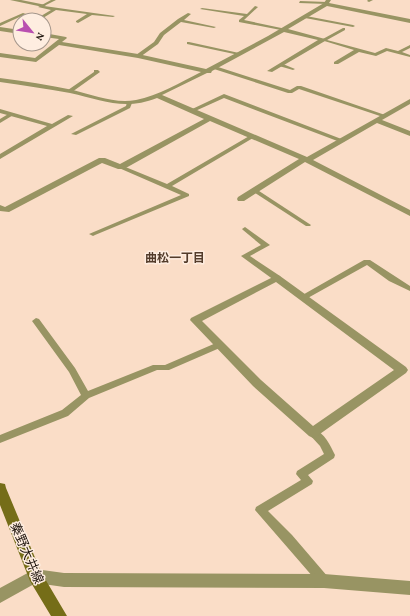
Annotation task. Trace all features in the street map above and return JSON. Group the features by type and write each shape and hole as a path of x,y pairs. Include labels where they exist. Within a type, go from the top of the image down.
{"main road":[{"name":"秦野大井線","path":"0,488 35,576 59,616"}],"street":[{"path":"12,0 43,5"},
{"path":"0,80 29,83 114,102 129,103 158,96 209,72 306,17 327,2 410,21"},
{"path":"0,29 12,31"},
{"path":"284,30 323,40"},
{"path":"0,55 36,60 64,38 52,36"},
{"path":"270,71 323,40"},
{"path":"58,43 138,56 209,72"},
{"path":"158,96 208,119 307,160 345,178 410,213"},
{"path":"240,199 410,101"},
{"path":"0,111 53,126"},
{"path":"0,157 70,116"},
{"path":"0,208 6,210 102,160 120,167 208,119"},
{"path":"377,121 410,134"},
{"path":"277,278 402,370 313,433 256,383 195,320 277,278"},
{"path":"0,596 35,576 64,580 324,581 410,588"}],"lane":[{"path":"54,0 40,7 112,16 106,22"},
{"path":"300,2 327,2"},
{"path":"256,7 241,21 284,30"},
{"path":"50,12 55,9"},
{"path":"202,9 210,12 248,15"},
{"path":"78,22 90,14"},
{"path":"138,56 156,43 160,34 189,14"},
{"path":"306,17 353,26"},
{"path":"0,25 12,20"},
{"path":"179,20 214,27"},
{"path":"323,40 343,29"},
{"path":"323,40 376,55 386,49 410,56"},
{"path":"189,43 239,54"},
{"path":"398,53 410,46"},
{"path":"336,63 358,50"},
{"path":"281,65 293,69"},
{"path":"216,68 290,92 299,87 385,116"},
{"path":"70,92 98,72 96,71"},
{"path":"191,111 224,96 342,141"},
{"path":"74,134 128,107 129,103"},
{"path":"0,121 12,114"},
{"path":"166,187 251,137"},
{"path":"93,234 187,195 120,167"},
{"path":"254,190 308,225"},
{"path":"245,229 266,245 245,256"},
{"path":"238,251 277,278"},
{"path":"304,297 367,262 410,289"},
{"path":"36,321 72,370 86,396"},
{"path":"0,439 65,413 86,396 156,367 166,368 219,346"},
{"path":"313,433 324,443 330,455 301,474 308,481 260,510 288,539 324,581"}],"district":[{"name":"曲松一丁目","path":"175,258"}]}
